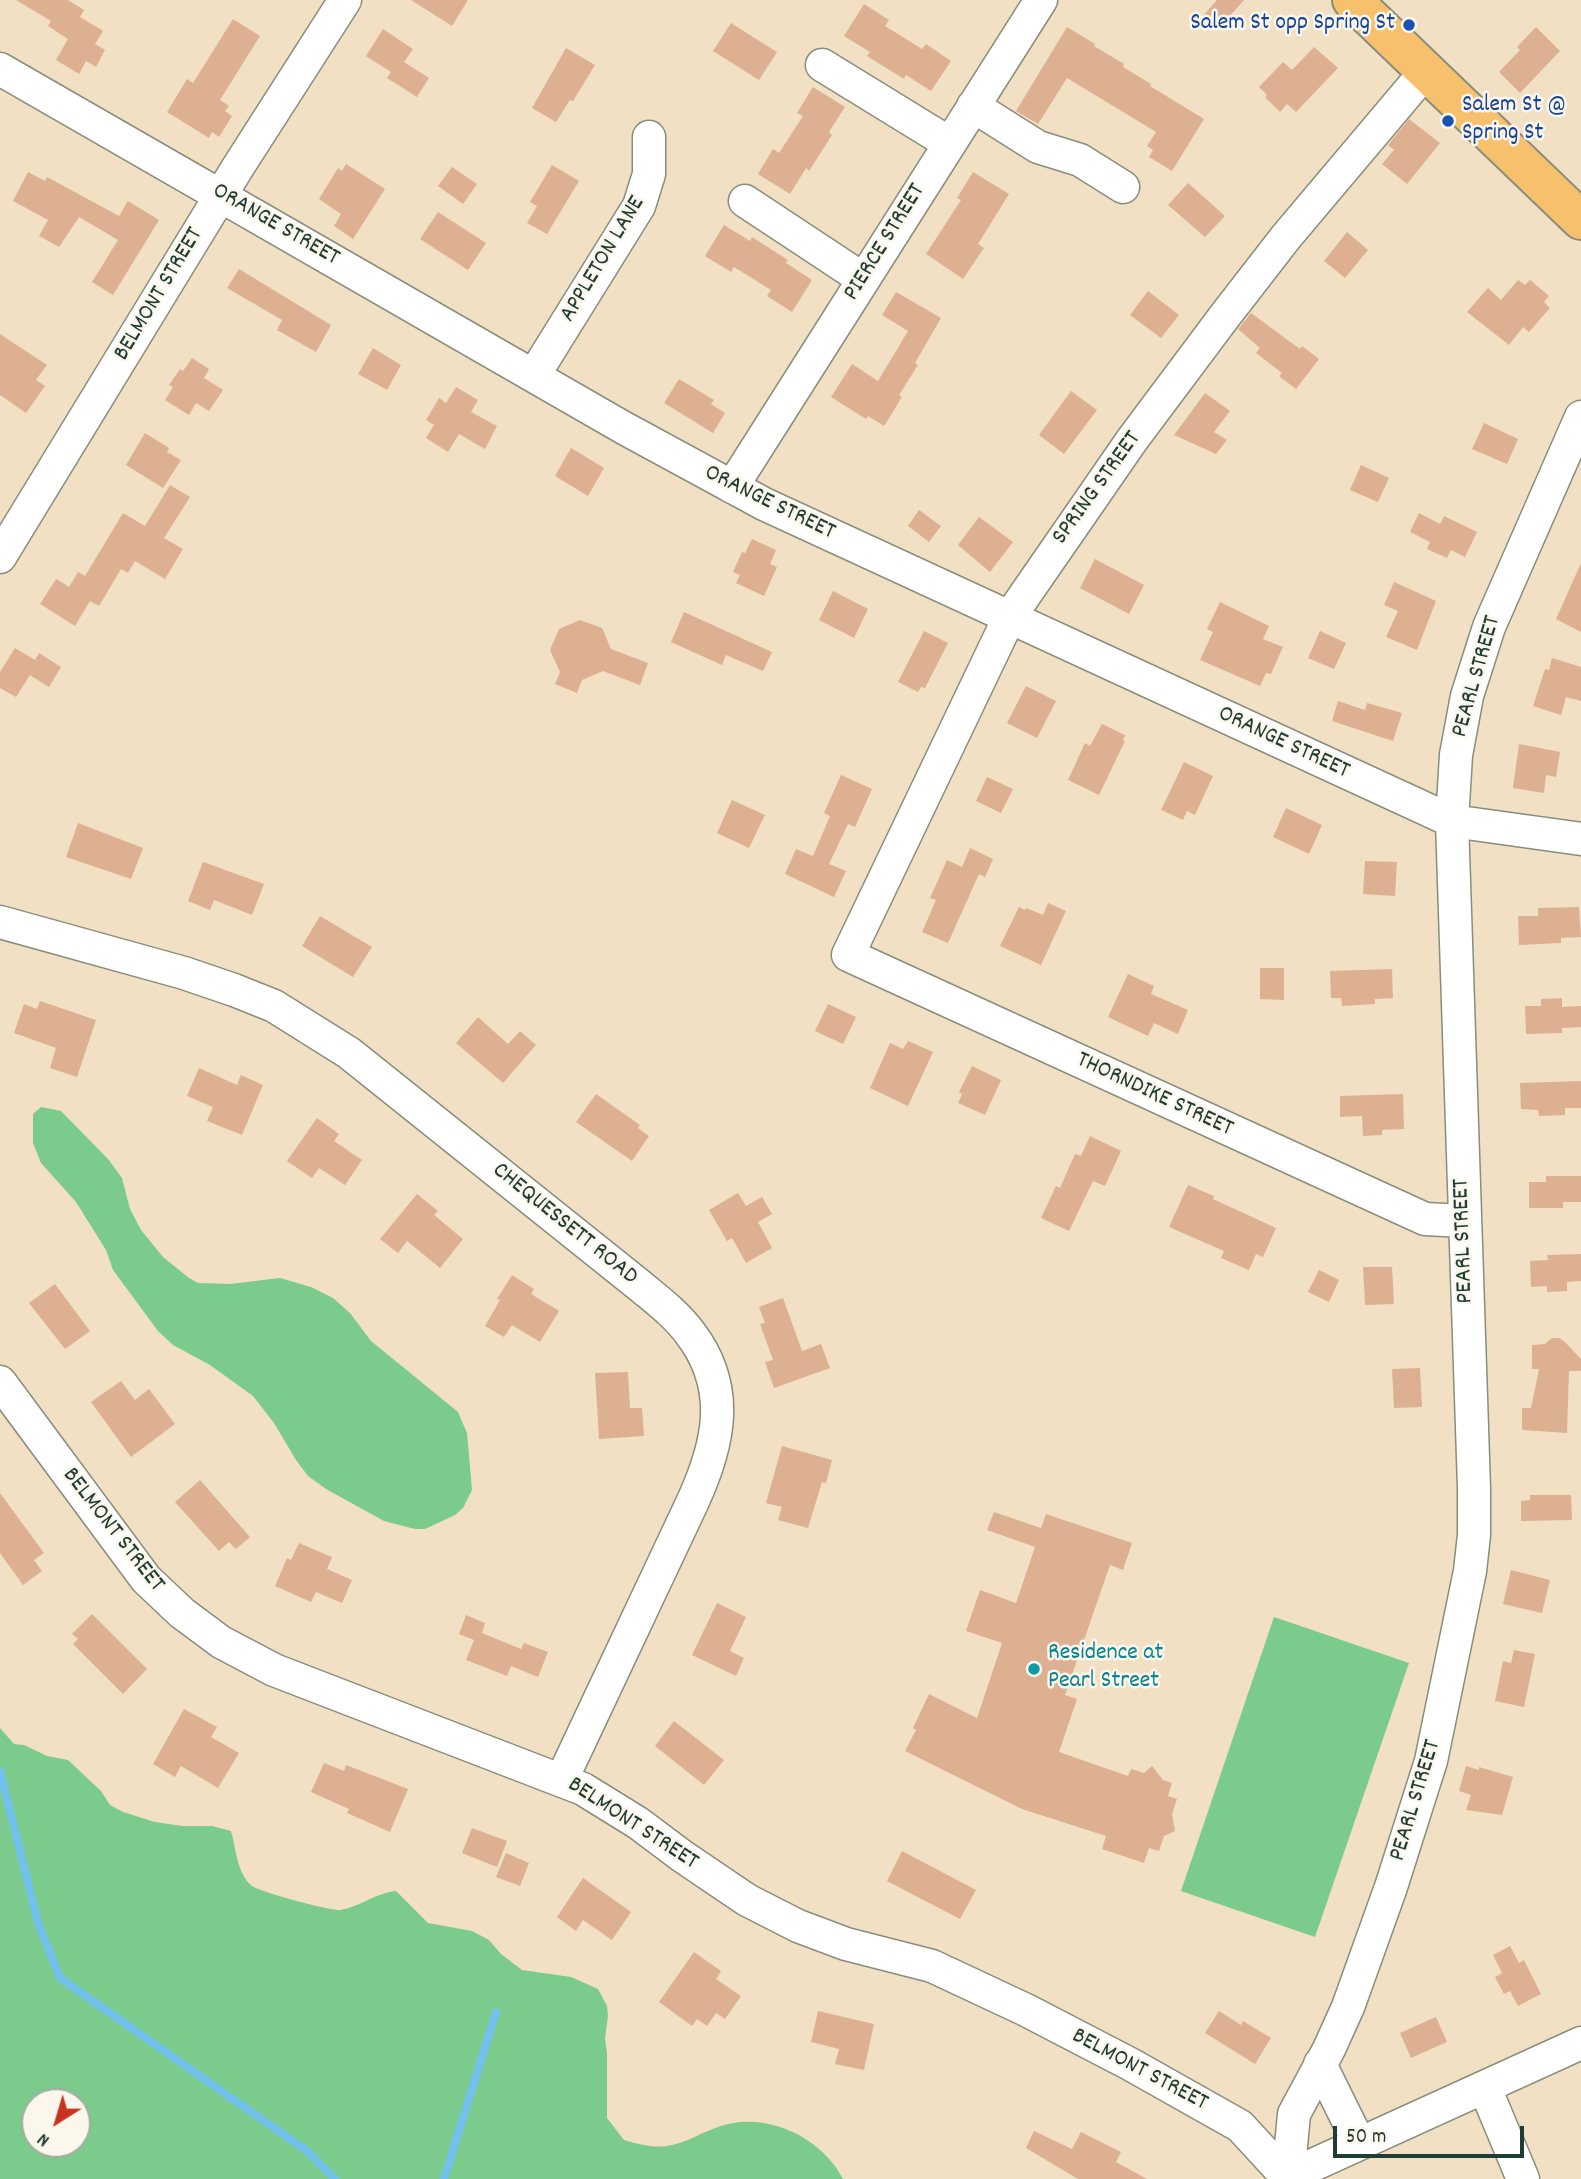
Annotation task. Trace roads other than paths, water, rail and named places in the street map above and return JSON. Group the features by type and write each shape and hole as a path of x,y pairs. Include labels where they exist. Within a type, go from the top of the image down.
{"main road":[{"path":"1352,0 1581,219"}],"street":[{"name":"BELMONT STREET","path":"0,557 221,195 345,0"},
{"name":"PIERCE STREET","path":"732,487 1041,0"},
{"path":"822,65 949,143"},
{"name":"ORANGE STREET","path":"0,69 732,487 1009,618 1452,821 1581,839"},
{"name":"SPRING STREET","path":"848,956 1009,618 1118,461 1224,317 1286,237 1426,71"},
{"path":"973,106 1038,147 1080,160 1123,187"},
{"name":"APPLETON LANE","path":"534,375 639,206 649,174 649,137"},
{"path":"745,201 863,279"},
{"name":"PEARL STREET","path":"1287,2179 1294,2114 1342,2021 1367,1955 1427,1774 1470,1571 1474,1535 1474,1476 1452,821 1456,755 1467,696 1478,658 1500,601 1581,417"},
{"name":"CHEQUESSETT ROAD","path":"0,922 213,982 255,998 301,1022 349,1053 639,1285 666,1308 696,1342 710,1373 716,1396 717,1419 712,1454 694,1501 562,1779"},
{"name":"THORNDIKE STREET","path":"848,956 1425,1219 1464,1221"},
{"name":"BELMONT STREET","path":"0,1382 138,1569 163,1597 201,1628 233,1649 274,1670 562,1779 609,1804 724,1884 771,1913 832,1940 913,1959 954,1975 1130,2064 1240,2126 1287,2179"},
{"path":"1287,2179 1359,2143 1581,2043"},
{"path":"1320,2064 1359,2143"},
{"path":"1485,2088 1523,2179"}],"waterway":[{"path":"0,1771 38,1923 60,1978 307,2151 335,2179"},
{"path":"444,2179 496,2012"}],"place":[{"name":"Salem St opp Spring St","path":"1409,25"},
{"name":"Salem St @ Spring St","path":"1448,121"},
{"name":"Residence at Pearl Street","path":"1034,1669"}]}
